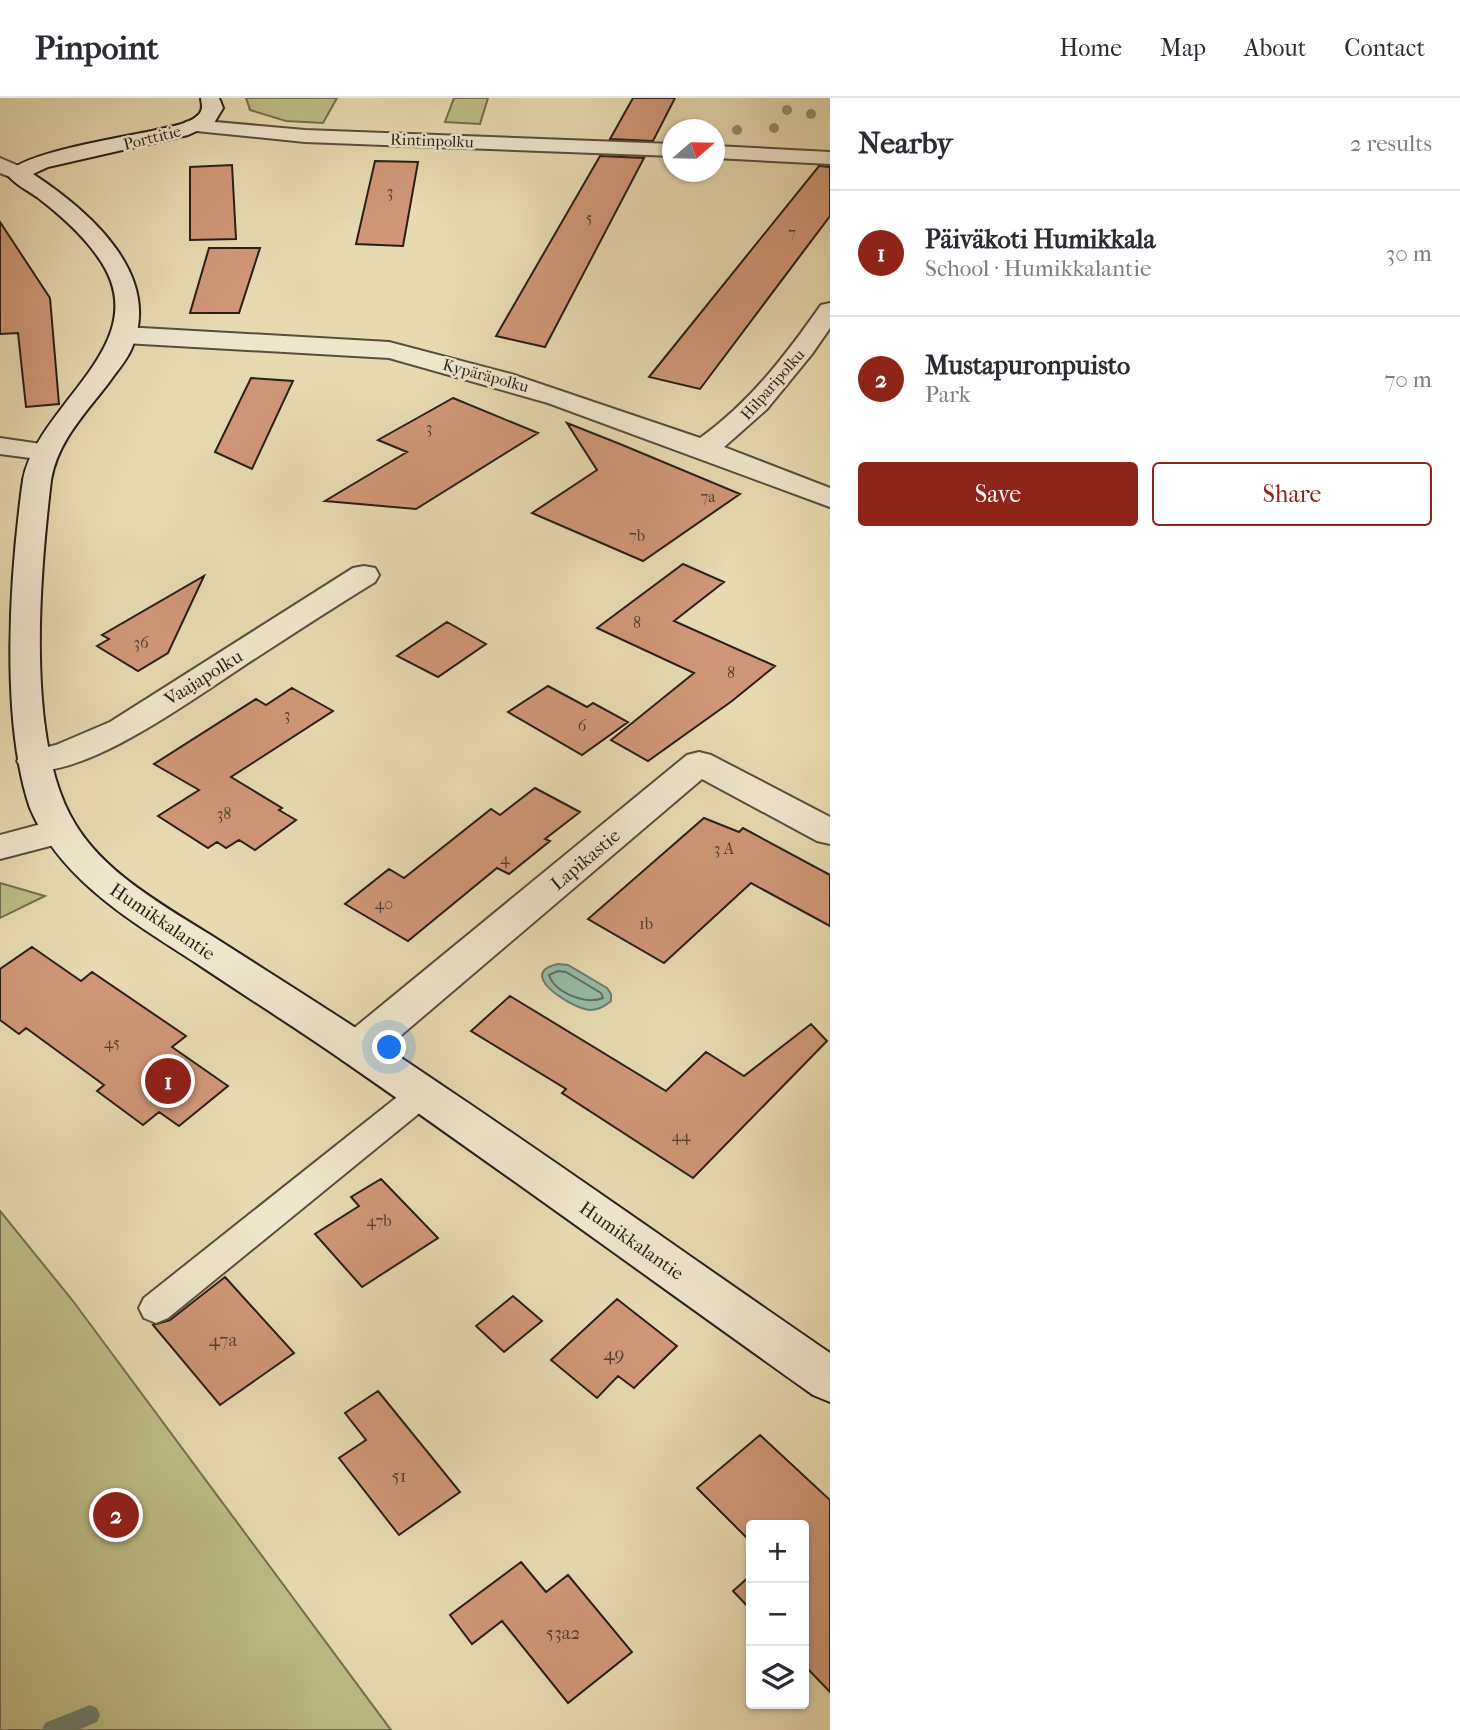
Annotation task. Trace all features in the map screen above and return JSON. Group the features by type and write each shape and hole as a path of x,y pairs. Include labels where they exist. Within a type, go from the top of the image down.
{"street":[{"name":"Porttitie","path":"9,169 51,173 111,147 193,126 207,120 213,108 210,99"},
{"name":"Rintinpolku","path":"193,126 305,136 662,150"},
{"path":"725,153 830,158"},
{"name":"Humikkalantie","path":"9,169 57,201 109,252 125,285 127,309 124,335 106,370 45,452 37,484 28,588 26,662 34,761 48,807 60,831 99,877 129,901 357,1049 830,1380"},
{"name":"Hilparipolku","path":"704,449 731,431 790,369 830,310"},
{"name":"Kypäräpolku","path":"124,335 389,350 542,391 830,498"},
{"path":"0,446 45,452"},
{"name":"Vaajapolku","path":"34,761 66,754 122,729 364,575"},
{"name":"Lapikastie","path":"357,1049 699,764 830,832"},
{"path":"0,847 60,831"}],"lane":[{"path":"156,1308 422,1094"}],"green space":[{"path":"246,98 337,98 323,123 286,121 250,110"},
{"path":"454,98 488,98 480,124 445,122"},
{"path":"0,883 45,896 0,918"},
{"path":"0,1211 73,1301 391,1730 0,1730"}],"water":[{"path":"558,964 568,965 607,988 611,1001 592,1010 568,1002 549,988 542,974 546,968"}],"building":[{"path":"633,98 675,98 653,141 610,139"},
{"path":"600,156 644,158 545,347 496,336"},
{"path":"375,161 418,162 403,246 356,244"},
{"path":"232,165 236,239 190,240 190,167"},
{"path":"819,166 830,167 830,216 700,389 649,377"},
{"path":"0,222 50,298 59,404 26,407 18,333 0,334"},
{"path":"209,248 260,248 239,313 190,313"},
{"path":"251,378 293,381 252,469 215,452"},
{"path":"453,398 538,433 416,509 325,501 407,452 378,440"},
{"path":"567,423 740,494 643,561 532,513 597,470"},
{"path":"683,564 724,582 674,621 775,666 732,701 648,761 611,740 694,673 597,628"},
{"path":"204,576 168,653 138,671 97,646 109,639 102,635"},
{"path":"447,622 486,644 438,677 397,656"},
{"path":"548,686 587,707 593,703 628,722 582,755 508,712"},
{"path":"292,688 333,711 231,777 282,808 279,810 296,820 255,850 239,840 226,848 217,842 208,848 158,816 199,790 154,764 256,699 266,705"},
{"path":"535,788 580,812 545,839 550,841 509,874 497,868 408,941 345,904 389,869 404,878 491,809 500,815"},
{"path":"704,818 739,832 743,828 830,875 830,926 751,883 664,963 588,919"},
{"path":"32,947 81,981 92,972 186,1036 172,1047 228,1086 179,1126 159,1112 143,1125 97,1091 104,1085 26,1028 19,1034 0,1020 0,969"},
{"path":"510,996 666,1091 706,1052 744,1076 811,1024 827,1041 693,1178 562,1093 566,1089 471,1031"},
{"path":"381,1179 438,1238 362,1287 315,1234 359,1206 351,1197"},
{"path":"225,1277 294,1353 220,1405 153,1325 170,1320"},
{"path":"513,1296 542,1321 504,1352 476,1326"},
{"path":"617,1299 677,1346 634,1388 618,1376 597,1398 551,1360"},
{"path":"378,1391 460,1492 399,1535 339,1458 366,1440 345,1413"},
{"path":"760,1435 830,1500 830,1692 809,1670 809,1520 746,1520 746,1537 697,1488"},
{"path":"521,1562 546,1592 568,1575 632,1652 568,1703 502,1621 472,1644 450,1615"},
{"path":"746,1579 746,1605 733,1591"}],"waterway":[{"path":"52,1730 90,1715"}],"place":[{"name":"Päiväkoti Humikkala","path":"168,1081"},
{"name":"Mustapuronpuisto","path":"116,1515"}]}
